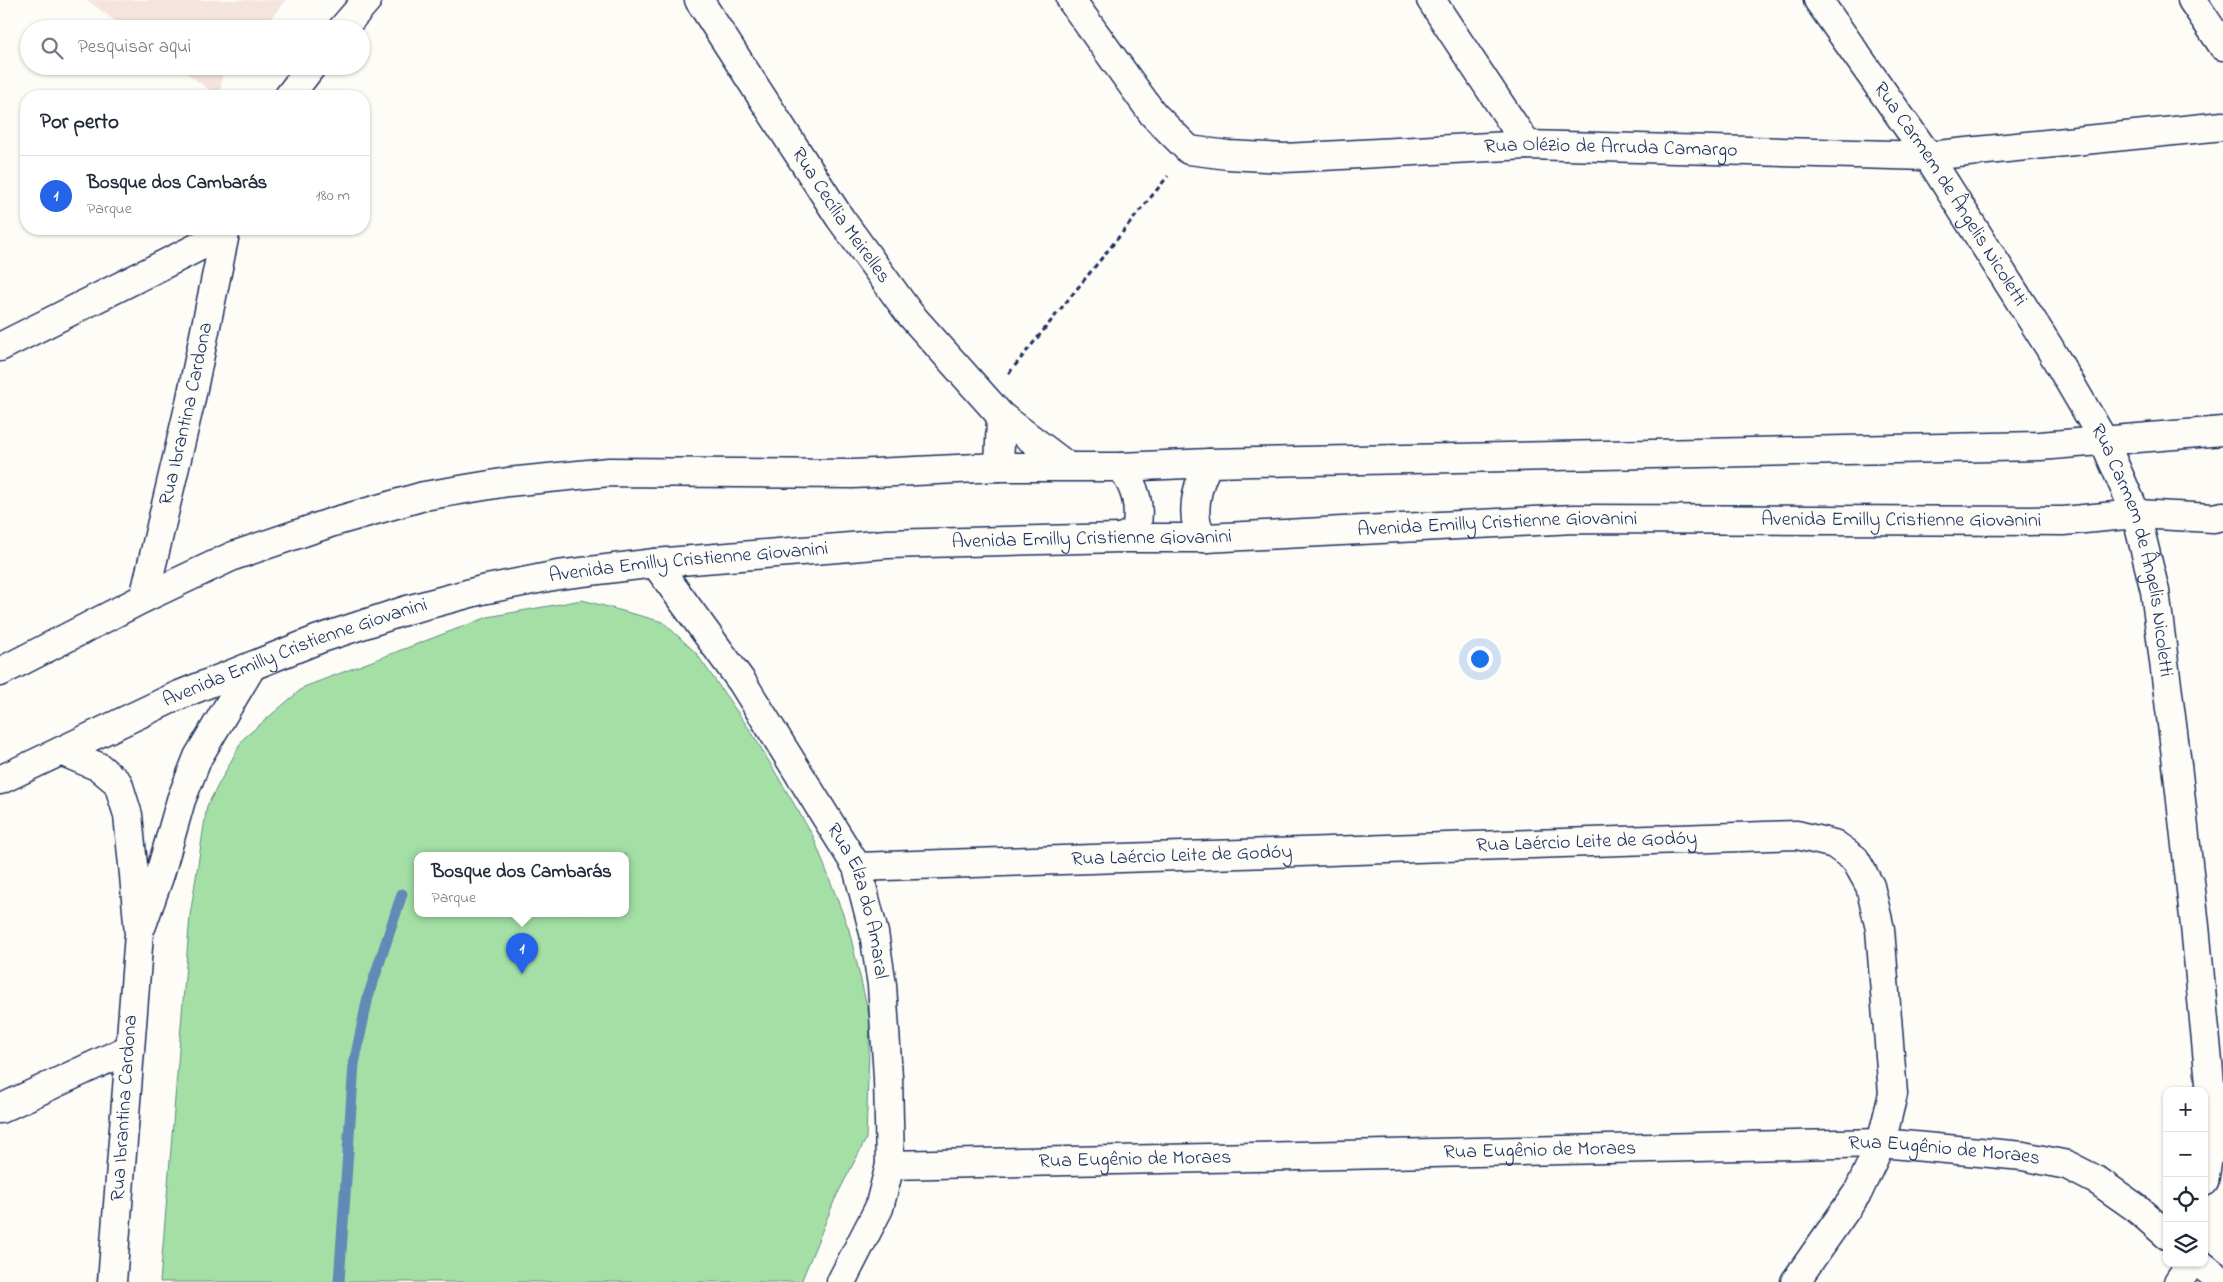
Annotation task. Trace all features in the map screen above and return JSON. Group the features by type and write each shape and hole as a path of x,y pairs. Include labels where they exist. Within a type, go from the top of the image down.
{"street":[{"path":"350,20 367,0"},
{"name":"Rua Cecília Meirelles","path":"699,0 840,218 909,314 994,408 1068,466"},
{"path":"1071,0 1153,114 1188,150"},
{"path":"1431,0 1527,145"},
{"name":"Rua Carmem de Ângelis Nicoletti","path":"1818,0 1928,156 2049,346 2104,441 2136,514 2155,591 2195,926 2210,1083 2210,1144 2205,1177"},
{"path":"2192,0 2223,46"},
{"path":"294,90 305,75"},
{"name":"Rua Olézio de Arruda Camargo","path":"1188,150 1228,155 1285,158 1527,145 1928,156 2223,126"},
{"path":"0,347 217,235"},
{"name":"Rua Ibrantina Cardona","path":"144,598 190,404 224,235"},
{"path":"994,408 999,467"},
{"path":"0,672 144,598 233,556 333,522 424,496 489,485 609,472 853,474 999,467 1121,467 1209,463 2030,446 2223,431"},
{"path":"1206,538 1197,527 1197,504 1201,476 1209,463"},
{"path":"1121,467 1138,496 1140,516 1136,531 1121,538"},
{"name":"Avenida Emilly Cristienne Giovanini","path":"0,780 177,696 319,639 398,613 482,590 558,575 655,563 887,544 1121,538 1206,538 1574,519 2063,521 2136,514 2214,518 2223,516"},
{"name":"Rua Elza do Amaral","path":"655,563 742,682 857,867 874,933 882,985 888,1077 890,1165 879,1208 841,1282"},
{"name":"Rua Ibrantina Cardona","path":"139,934 160,874 181,800 198,757 252,666"},
{"name":"Rua Ibrantina Cardona","path":"61,751 99,767 118,783 128,815 139,934 112,1282"},
{"name":"Rua Laércio Leite de Godóy","path":"857,867 1797,835 1834,844 1855,859 1870,886 1880,929 1893,1094 1881,1143 1858,1192 1795,1282"},
{"path":"0,1109 129,1049"},
{"name":"Rua Eugênio de Moraes","path":"890,1165 1881,1143 2014,1155 2067,1165 2098,1181 2136,1207 2163,1231"},
{"path":"2178,1282 2188,1267"},
{"path":"2203,1267 2223,1282"}],"path":[{"path":"994,408 1188,150"}],"shaded area":[{"path":"87,0 286,0 269,20 114,20"},
{"path":"189,75 222,75 221,90 210,90"}],"green space":[{"path":"582,600 663,622 696,653 752,733 813,836 849,930 870,1019 866,1139 835,1199 801,1282 160,1282 190,916 207,806 243,739 304,687 488,617"}],"waterway":[{"path":"339,1282 354,1064 368,997 402,894"}],"place":[{"name":"Bosque dos Cambarás","path":"522,974"}]}
